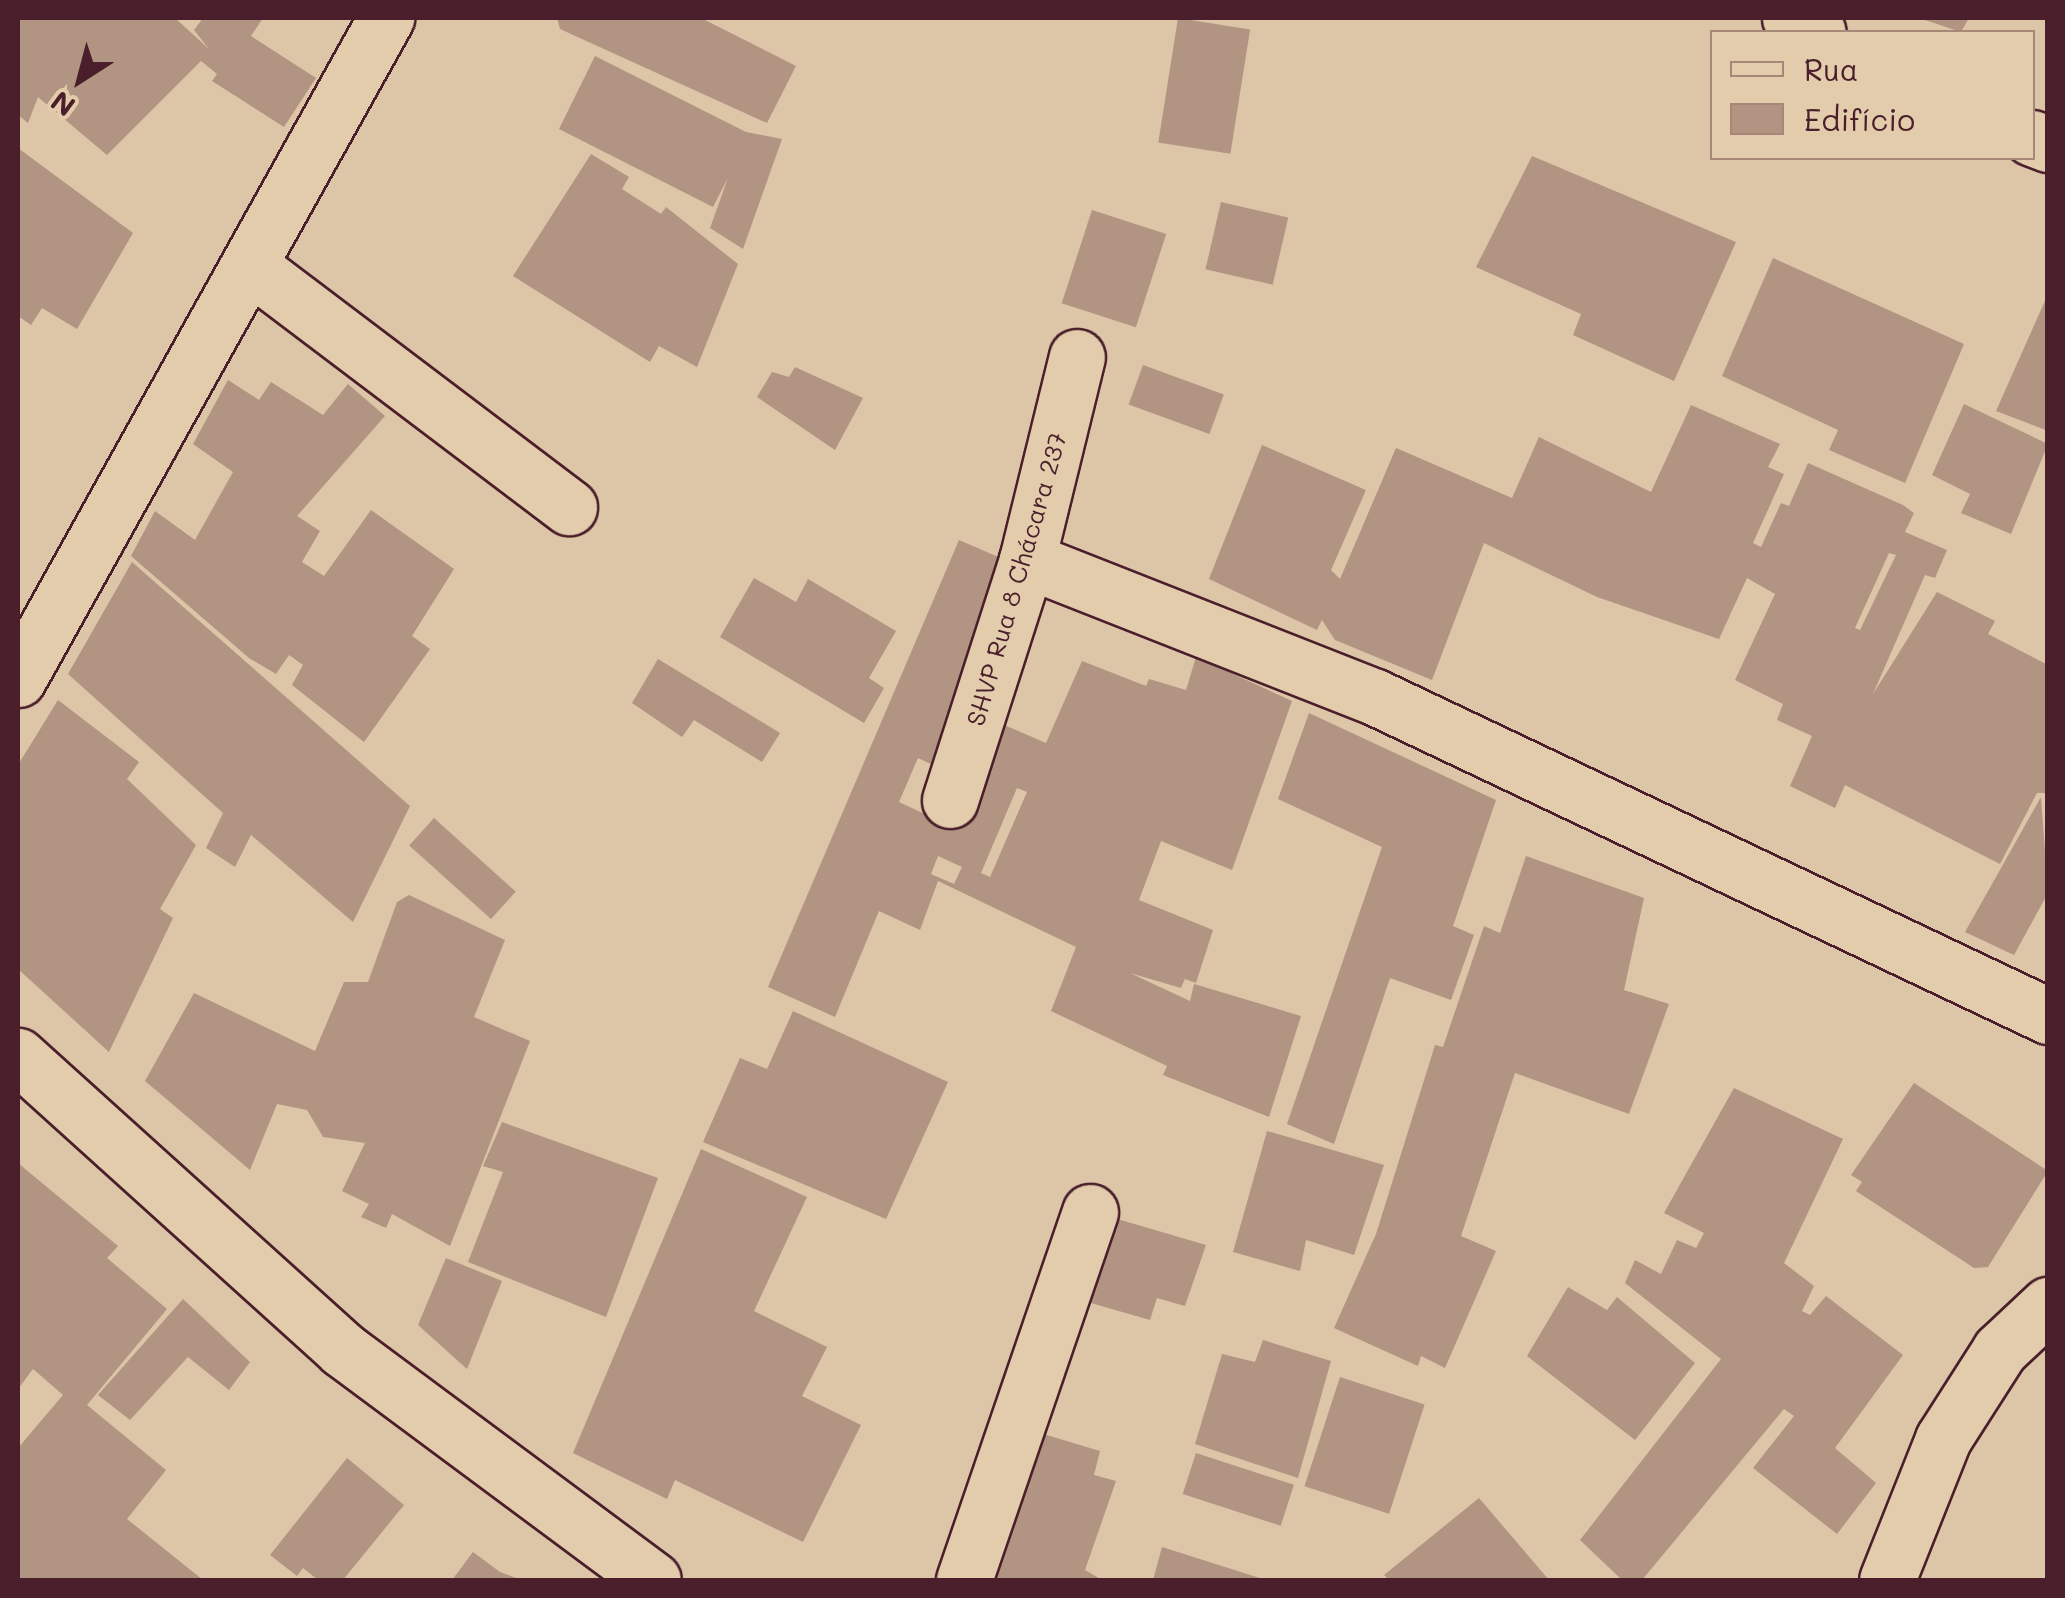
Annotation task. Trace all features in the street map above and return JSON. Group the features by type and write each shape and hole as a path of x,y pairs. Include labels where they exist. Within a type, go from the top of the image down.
{"street":[{"path":"18,679 254,269 386,18"},
{"path":"1790,18 1814,30"},
{"path":"254,269 569,507"},
{"name":"SHVP Rua 8 Chácara 237","path":"950,800 1027,560 1077,357"},
{"path":"1027,560 1375,696 2048,1016"},
{"path":"18,1056 342,1350 652,1580"},
{"path":"964,1580 1090,1212"},
{"path":"1887,1580 1944,1439 2000,1350 2048,1305"}],"building":[{"path":"18,18 175,18 209,49 194,30 203,18 263,18 251,36 316,78 284,127 212,81 217,74 201,61 107,155 38,97 28,123 18,115"},
{"path":"557,18 701,18 796,66 767,123 560,29"},
{"path":"1178,18 1250,29 1230,154 1158,142"},
{"path":"1919,18 1969,18 1962,30"},
{"path":"595,56 746,132 782,139 743,249 710,228 728,178 713,207 559,129"},
{"path":"18,148 133,233 77,329 42,308 31,325 18,316"},
{"path":"591,154 629,177 622,189 661,214 666,207 738,264 697,367 659,346 650,362 513,276"},
{"path":"1532,156 1736,242 1674,381 1573,335 1581,314 1476,267"},
{"path":"1221,202 1288,218 1273,285 1205,269"},
{"path":"1092,210 1166,234 1136,327 1062,303"},
{"path":"1773,258 1964,344 1905,483 1829,450 1838,430 1722,376"},
{"path":"2048,294 2048,431 1996,411"},
{"path":"1143,365 1224,394 1209,434 1129,404"},
{"path":"795,367 863,398 835,450 757,397 772,372 789,377"},
{"path":"228,380 259,400 271,382 323,415 348,384 385,416 297,516 320,531 302,562 324,576 371,510 454,569 412,636 430,649 364,742 292,685 303,665 289,655 276,674 249,658 131,556 155,511 195,540 233,472 193,444"},
{"path":"1964,404 2048,444 2011,534 1961,513 1970,494 1932,475"},
{"path":"1691,405 1780,444 1768,467 1784,474 1753,543 1761,547 1781,503 1789,506 1808,463 1914,513 1905,532 1947,550 1935,578 1925,575 1873,694 1937,592 1995,621 1988,634 2048,665 2048,793 2037,793 2000,864 1845,785 1835,808 1790,786 1812,736 1777,720 1783,704 1735,680 1775,594 1747,578 1719,639 1597,597 1484,543 1432,680 1335,640 1322,620 1317,630 1209,579 1262,445 1366,490 1331,570 1340,579 1396,448 1512,498 1539,437 1651,492","holes":["1889,553 1896,555 1860,630 1855,628"]},
{"path":"959,540 1019,566 937,767 918,758 899,802 929,816 972,711 1046,743 1082,661 1146,686 1149,679 1186,690 1196,657 1292,701 1232,870 1161,841 1139,900 1213,930 1196,983 1185,979 1181,988 1130,973 1190,1001 1194,984 1301,1016 1269,1117 1163,1075 1167,1066 1051,1011 1076,947 938,881 920,930 879,911 835,1017 768,987","holes":["1017,788 1027,792 990,877 981,873","938,856 962,867 954,884 931,874"]},
{"path":"132,562 410,806 353,922 251,835 235,867 206,848 223,813 68,674"},
{"path":"754,578 796,602 808,579 896,631 869,678 884,688 864,723 720,637"},
{"path":"658,659 780,733 762,762 694,720 682,737 632,703"},
{"path":"58,700 139,762 127,779 196,845 160,909 173,918 109,1052 18,969 18,765"},
{"path":"1309,713 1496,800 1453,926 1474,935 1451,1000 1390,978 1334,1144 1287,1124 1382,847 1278,799"},
{"path":"2041,797 2048,893 2014,955 1965,932"},
{"path":"434,818 516,892 491,919 409,845"},
{"path":"1526,856 1644,898 1624,990 1669,1004 1629,1114 1515,1073 1461,1236 1496,1251 1445,1368 1421,1356 1418,1366 1334,1328 1376,1234 1435,1045 1443,1047 1484,926 1500,933"},
{"path":"409,895 505,940 474,1017 530,1041 450,1246 392,1214 386,1228 361,1217 369,1204 342,1191 365,1143 323,1137 307,1110 277,1104 250,1170 145,1081 194,993 315,1051 344,982 368,982 397,902"},
{"path":"793,1011 948,1082 886,1219 703,1142 740,1058 767,1069"},
{"path":"1914,1083 2048,1171 1988,1267 1974,1268 1856,1191 1862,1182 1851,1175"},
{"path":"1734,1088 1843,1139 1784,1263 1814,1286 1802,1311 1810,1315 1826,1296 1903,1355 1835,1448 1876,1483 1837,1534 1753,1468 1794,1416 1784,1409 1642,1580 1622,1580 1580,1540 1721,1359 1625,1283 1635,1260 1661,1274 1677,1240 1696,1248 1704,1233 1664,1213"},
{"path":"502,1122 658,1178 606,1317 468,1262 503,1172 483,1166"},
{"path":"1267,1131 1384,1165 1354,1255 1306,1240 1300,1271 1233,1252"},
{"path":"701,1149 807,1197 754,1311 827,1347 802,1396 861,1425 803,1542 675,1480 667,1499 573,1453"},
{"path":"18,1163 118,1246 107,1258 167,1309 87,1405 166,1470 127,1519 203,1580 18,1580 18,1448 63,1395 33,1369 18,1389"},
{"path":"1114,1218 1206,1245 1185,1306 1157,1298 1150,1320 1084,1301"},
{"path":"446,1258 502,1281 467,1369 418,1325"},
{"path":"1568,1287 1607,1310 1617,1297 1695,1363 1635,1440 1527,1356"},
{"path":"183,1299 250,1362 229,1390 188,1357 130,1420 98,1395"},
{"path":"1263,1340 1331,1361 1298,1478 1195,1444 1222,1354 1255,1362"},
{"path":"1340,1377 1425,1405 1389,1514 1304,1486"},
{"path":"1040,1433 1100,1451 1094,1475 1116,1481 1085,1570 1102,1580 993,1580"},
{"path":"1196,1453 1294,1485 1281,1526 1183,1494"},
{"path":"347,1458 404,1505 343,1580 318,1580 303,1568 297,1576 270,1555"},
{"path":"1479,1498 1549,1580 1389,1580 1384,1575"},
{"path":"1162,1547 1266,1580 1153,1580"},
{"path":"473,1552 500,1572 521,1580 452,1580"}]}
